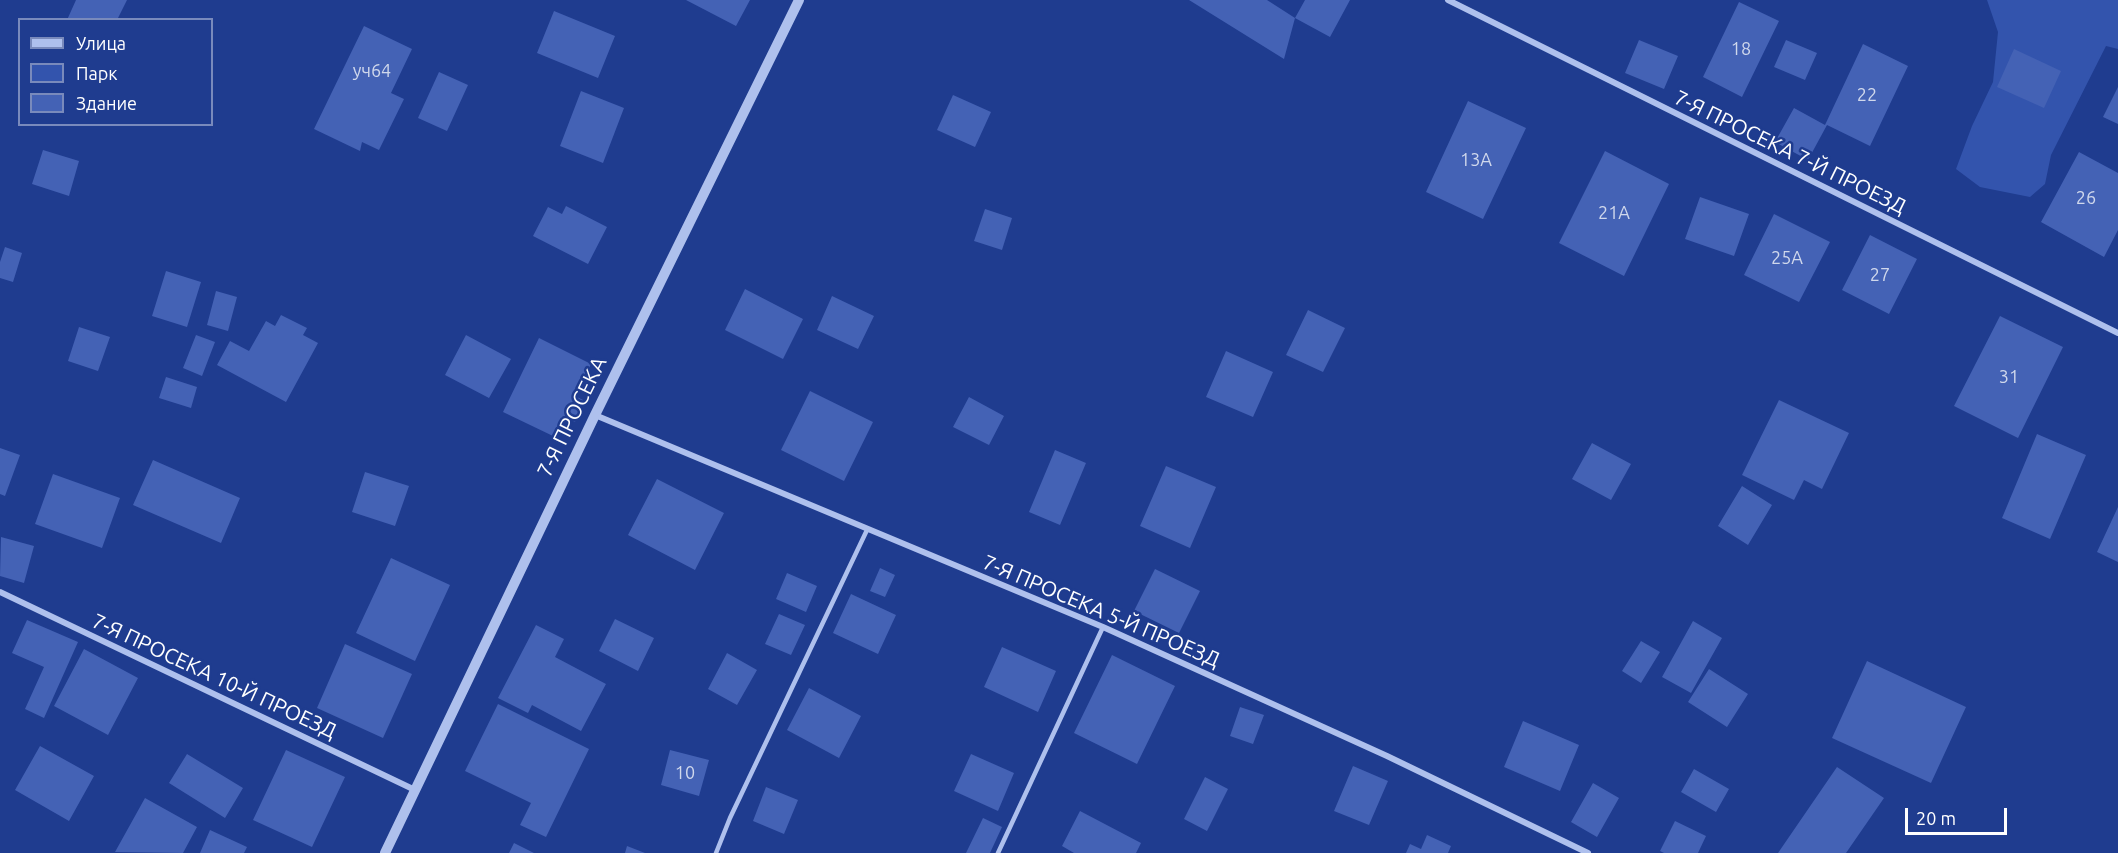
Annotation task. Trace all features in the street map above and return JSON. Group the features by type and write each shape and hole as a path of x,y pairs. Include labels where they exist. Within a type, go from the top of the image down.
{"street":[{"name":"7-Я ПРОСЕКА","path":"385,853 594,415 799,0"},
{"name":"7-Я ПРОСЕКА 7-Й ПРОЕЗД","path":"1448,0 2118,333"},
{"name":"7-Я ПРОСЕКА 5-Й ПРОЕЗД","path":"594,415 1102,627 1387,756 1588,853"},
{"name":"7-Я ПРОСЕКА 10-Й ПРОЕЗД","path":"0,592 415,790"}],"lane":[{"path":"716,853 735,807 867,530"},
{"path":"998,853 1102,627"}],"green space":[{"path":"1987,0 2118,0 2118,49 2106,46 2051,155 2045,184 2030,197 1980,187 1956,169 1972,126 1993,82 1998,32"}],"building":[{"path":"76,0 127,0 118,18 68,18"},
{"path":"686,0 750,0 736,26"},
{"path":"1189,0 1267,0 1295,18 1284,59"},
{"path":"1305,0 1350,0 1330,37 1295,18"},
{"path":"1739,2 1779,21 1742,97 1703,77"},
{"path":"554,11 615,36 598,78 537,53"},
{"path":"364,26 412,49 391,93 404,99 379,150 362,142 360,151 314,129"},
{"path":"1639,40 1678,56 1664,89 1625,73"},
{"path":"1786,40 1817,53 1805,80 1774,67"},
{"path":"1863,44 1908,66 1870,146 1827,125 1808,160 1775,142 1794,108 1825,125"},
{"path":"2014,49 2061,71 2044,108 1997,87"},
{"path":"439,72 468,85 447,131 418,118"},
{"path":"2118,87 2118,124 2103,117"},
{"path":"581,91 624,108 603,163 560,146"},
{"path":"953,95 991,112 975,147 937,130"},
{"path":"1468,101 1526,128 1483,219 1426,192"},
{"path":"43,150 79,161 69,196 32,184"},
{"path":"1605,151 1669,184 1624,276 1559,243"},
{"path":"2079,152 2118,173 2118,230 2104,257 2041,222"},
{"path":"1700,197 1749,214 1734,256 1685,239"},
{"path":"566,206 607,227 588,264 533,236 548,207 562,214"},
{"path":"985,209 1012,218 1002,250 974,241"},
{"path":"1774,214 1830,242 1799,302 1744,275"},
{"path":"1870,235 1917,259 1889,314 1842,290"},
{"path":"5,247 22,253 13,282 0,278 0,262"},
{"path":"166,271 201,282 187,327 152,316"},
{"path":"745,289 803,319 783,359 725,330"},
{"path":"216,291 237,297 228,331 207,325"},
{"path":"832,296 874,316 858,349 817,330"},
{"path":"1308,310 1345,328 1323,372 1286,355"},
{"path":"281,315 307,328 303,335 318,343 286,402 217,365 230,341 249,351 266,321 275,326"},
{"path":"2000,316 2063,347 2018,438 1954,406"},
{"path":"79,327 110,337 98,371 68,361"},
{"path":"196,335 215,342 202,376 183,368"},
{"path":"466,335 511,359 489,398 445,375"},
{"path":"539,338 591,364 575,396 585,401 575,422 563,416 553,436 503,412"},
{"path":"1226,351 1273,372 1253,417 1206,397"},
{"path":"166,377 197,387 191,408 159,398"},
{"path":"810,391 873,422 844,481 781,450"},
{"path":"969,397 1004,416 989,445 953,427"},
{"path":"1779,400 1849,433 1822,489 1804,480 1794,500 1742,475"},
{"path":"2037,434 2086,455 2050,539 2002,518"},
{"path":"1592,443 1631,464 1611,500 1572,479"},
{"path":"0,448 20,455 5,496 0,494"},
{"path":"1055,450 1086,463 1060,525 1029,512"},
{"path":"153,460 240,498 221,543 133,505"},
{"path":"1166,466 1216,487 1190,548 1140,526"},
{"path":"365,472 409,486 395,526 352,512"},
{"path":"53,474 120,498 102,548 35,524"},
{"path":"657,479 724,513 695,570 628,535"},
{"path":"1742,486 1772,505 1748,545 1718,526"},
{"path":"2118,507 2118,562 2097,552"},
{"path":"1,537 34,546 24,583 0,576"},
{"path":"391,558 450,585 415,661 356,633"},
{"path":"880,568 895,575 885,597 870,591"},
{"path":"1155,569 1200,591 1179,633 1134,611"},
{"path":"787,573 817,586 806,612 776,599"},
{"path":"851,594 896,615 878,654 833,633"},
{"path":"779,614 805,625 791,655 765,644"},
{"path":"615,619 654,638 638,671 599,651"},
{"path":"27,620 78,642 44,718 25,709 44,667 12,653"},
{"path":"1693,621 1722,638 1691,693 1662,677"},
{"path":"536,625 564,639 555,657 606,684 581,731 532,705 528,713 498,698"},
{"path":"1641,641 1660,652 1641,683 1622,671"},
{"path":"345,644 412,674 383,738 317,708"},
{"path":"1002,647 1056,671 1038,712 984,687"},
{"path":"84,649 138,678 108,735 54,706"},
{"path":"727,653 757,670 737,705 708,689"},
{"path":"1112,655 1175,686 1137,764 1074,733"},
{"path":"1867,661 1966,707 1931,783 1832,738"},
{"path":"1709,669 1748,694 1727,727 1688,702"},
{"path":"809,688 861,716 839,758 787,730"},
{"path":"498,704 589,749 546,837 520,825 531,803 465,771"},
{"path":"1240,707 1264,715 1253,744 1230,736"},
{"path":"1523,721 1579,745 1560,791 1504,767"},
{"path":"40,746 94,776 69,821 15,790"},
{"path":"286,750 345,777 312,847 253,820"},
{"path":"670,750 709,760 699,796 661,785"},
{"path":"187,754 243,788 225,818 169,783"},
{"path":"971,754 1014,773 998,811 954,791"},
{"path":"1353,766 1388,781 1369,825 1334,811"},
{"path":"1837,767 1884,798 1846,853 1778,853"},
{"path":"1694,769 1729,789 1716,812 1681,792"},
{"path":"1205,777 1228,789 1207,831 1184,819"},
{"path":"1593,783 1619,798 1597,837 1571,822"},
{"path":"766,787 798,800 784,834 753,821"},
{"path":"145,798 197,827 183,853 115,852"},
{"path":"1080,811 1141,843 1136,853 1074,853 1062,846"},
{"path":"983,818 1002,827 990,853 966,853"},
{"path":"1675,821 1706,836 1698,853 1660,851"},
{"path":"210,830 247,847 244,853 200,853"},
{"path":"1427,835 1451,846 1448,853 1406,853 1410,844 1421,849"},
{"path":"514,843 534,853 509,853"},
{"path":"627,846 645,853 625,853"}]}
